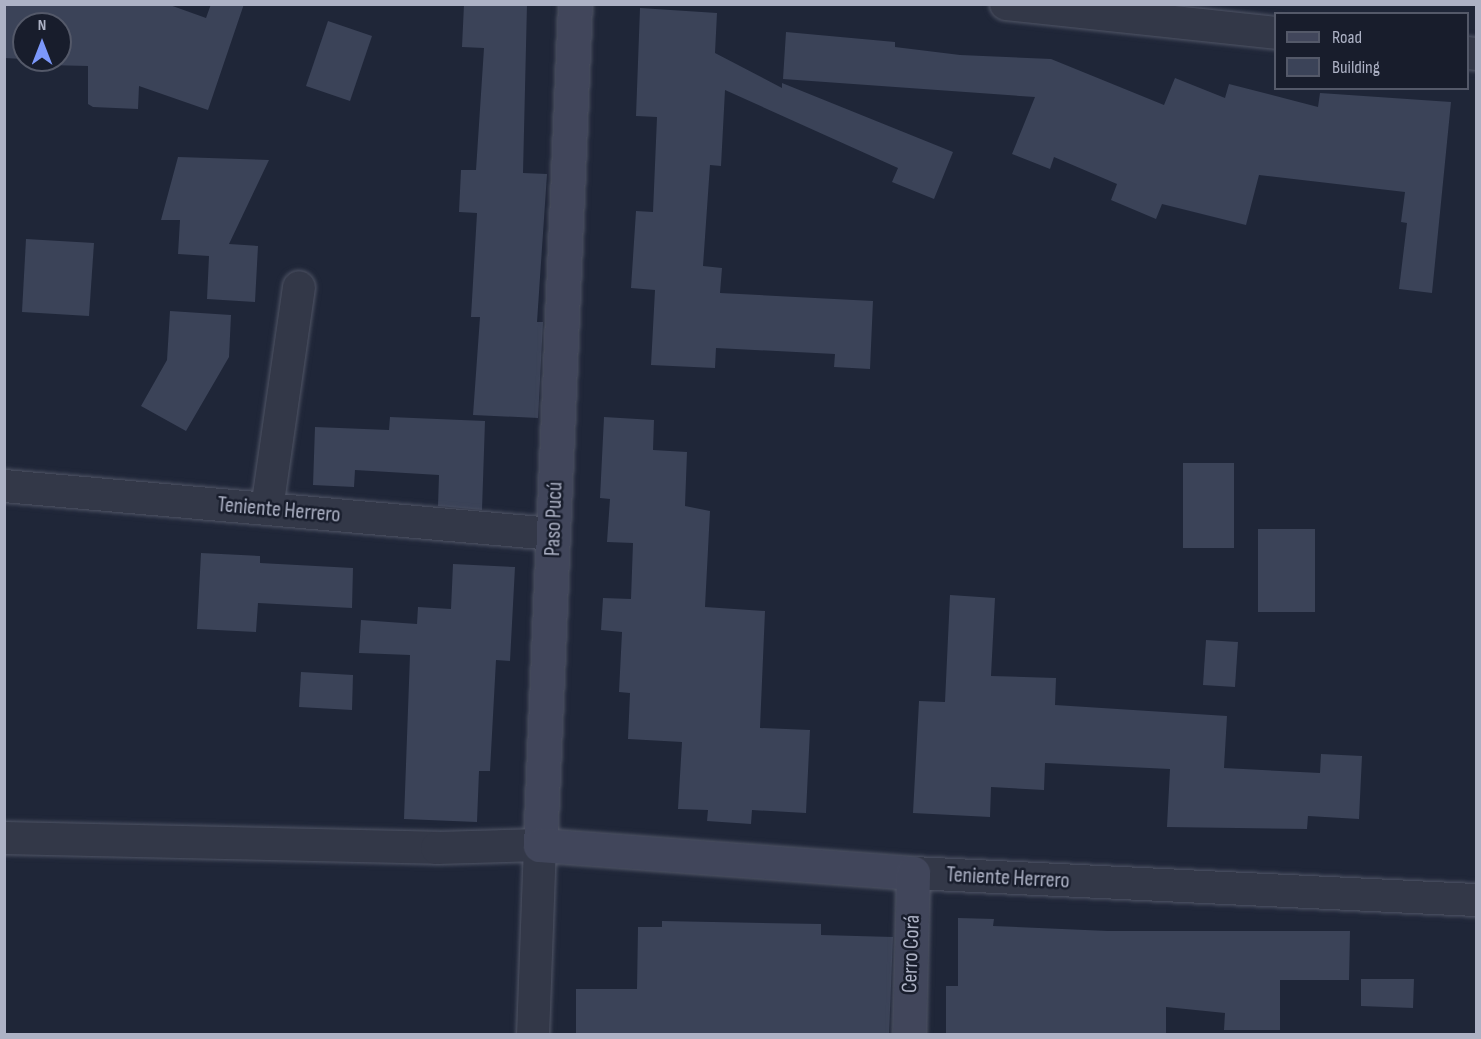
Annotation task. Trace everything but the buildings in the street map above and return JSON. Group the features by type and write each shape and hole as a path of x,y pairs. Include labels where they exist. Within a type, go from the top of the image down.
{"main road":[{"name":"Paso Pucú","path":"540,845 575,4"},
{"name":"Teniente Herrero","path":"540,845 913,873"},
{"name":"Cerro Corá","path":"909,1035 913,873"}],"street":[{"path":"1006,4 1274,33"},
{"path":"267,509 299,287"},
{"name":"Teniente Herrero","path":"4,486 553,534"},
{"path":"4,838 437,848 540,845"},
{"name":"Paso Pucú","path":"533,1035 540,845"},
{"name":"Teniente Herrero","path":"913,873 1476,900"}]}
